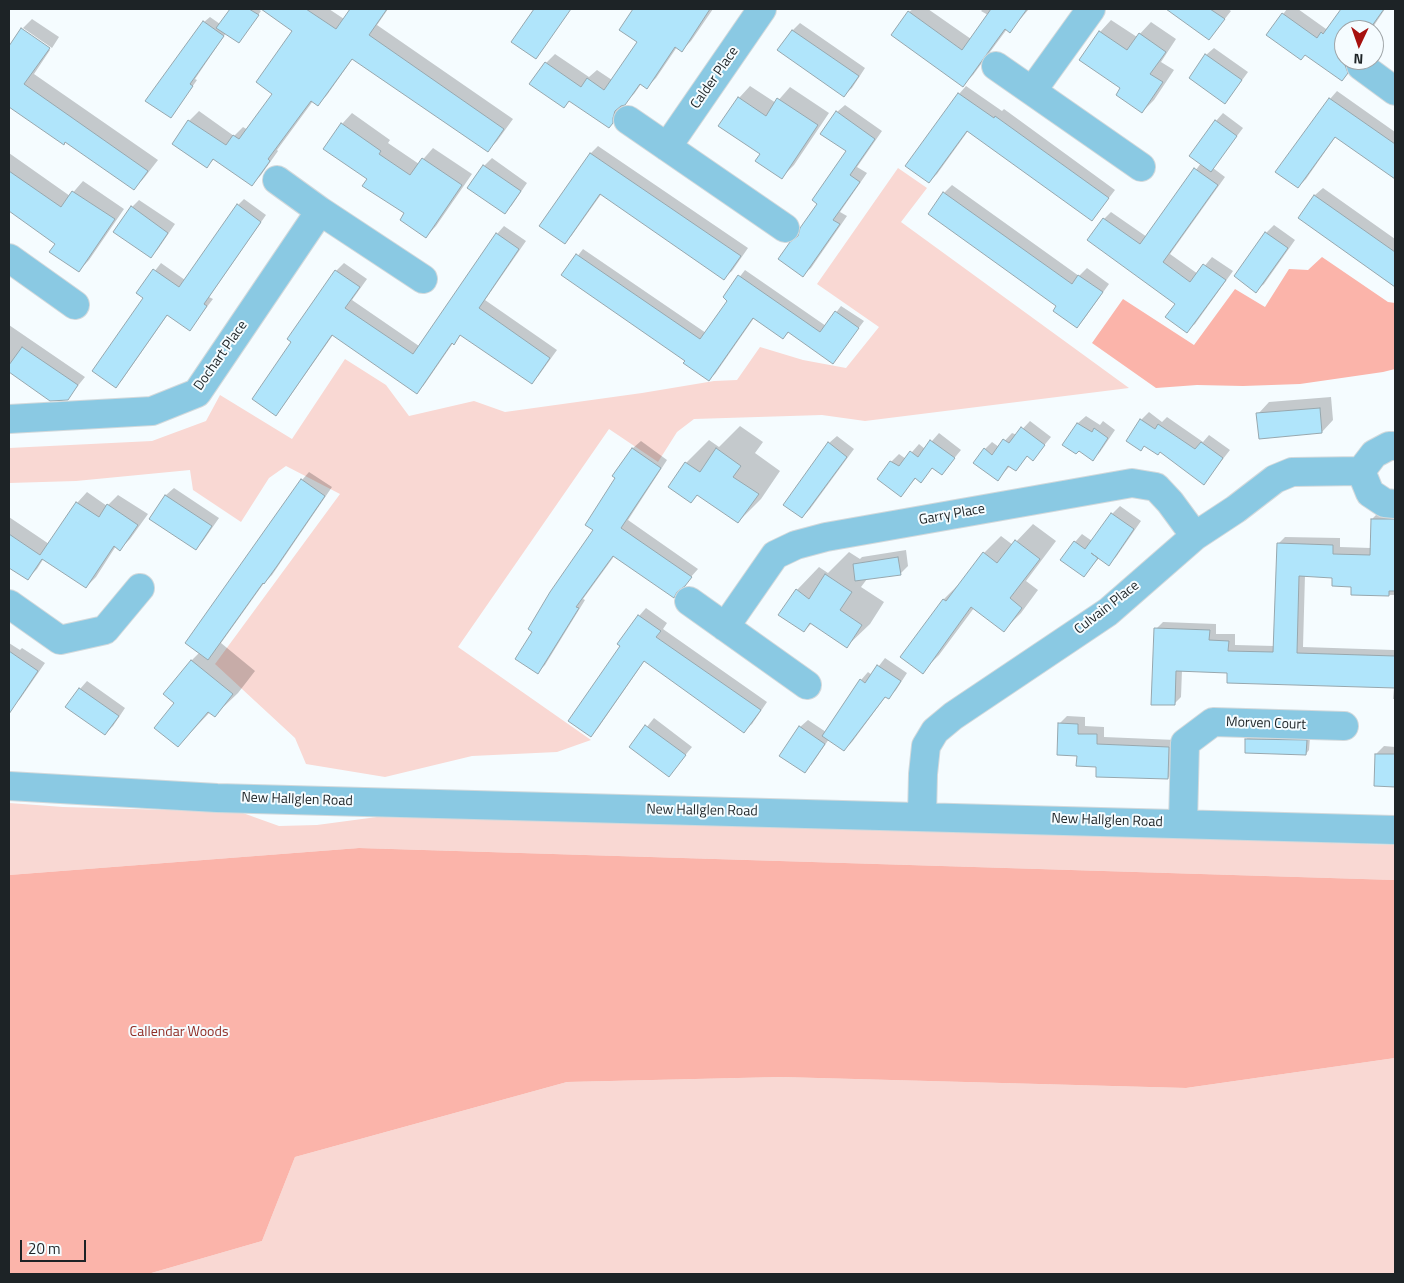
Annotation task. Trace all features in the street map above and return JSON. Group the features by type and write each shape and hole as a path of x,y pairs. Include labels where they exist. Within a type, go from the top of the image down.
{"street":[{"name":"Calder Place","path":"667,147 762,9"},
{"path":"1032,91 1091,9"},
{"path":"996,66 1141,168"},
{"path":"1366,70 1395,91"},
{"path":"628,120 785,228"},
{"path":"277,180 320,211 423,279"},
{"name":"Dochart Place","path":"9,418 152,411 197,394 320,211"},
{"path":"9,258 75,305"},
{"path":"1395,446 1389,446 1374,454 1361,472 1370,493 1385,503 1395,504"},
{"name":"Culvain Place","path":"922,816 926,746 935,731 953,716 1108,612 1195,536 1274,479 1292,472 1361,472"},
{"name":"Garry Place","path":"725,627 775,555 796,545 826,537 1132,483 1156,487 1170,502 1195,536"},
{"path":"9,604 60,640 105,630 140,588"},
{"path":"689,601 807,685"},
{"name":"Morven Court","path":"1183,823 1186,742 1213,722 1344,726"},
{"name":"New Hallglen Road","path":"9,786 217,798 1395,830"}],"shaded area":[{"path":"898,168 927,188 901,222 1129,388 865,421 822,415 694,419 677,432 658,462 609,429 458,647 591,740 557,752 472,756 385,777 306,764 295,738 215,664 340,494 286,466 269,478 241,522 193,490 190,470 76,481 9,483 9,448 152,441 206,421 220,395 292,439 345,359 386,385 409,416 474,401 505,412 714,381 737,380 760,347 803,360 846,368 879,327 817,284"},
{"path":"9,803 63,807 240,812 279,826 317,825 377,817 700,823 1395,845 1395,880 359,848 9,875"},
{"path":"1395,1058 1395,1274 148,1274 262,1241 295,1157 567,1082 781,1077 1186,1088"}],"green space":[{"path":"1322,257 1388,302 1395,303 1395,369 1300,384 1197,385 1156,388 1092,343 1123,299 1194,345 1235,289 1265,307 1289,269 1308,270"},
{"name":"Callendar Woods","path":"359,848 1395,880 1395,1058 1186,1088 781,1077 567,1082 295,1157 262,1241 148,1274 9,1274 9,875"}],"building":[{"path":"230,9 249,9 259,15 239,43 216,28"},
{"path":"261,9 306,9 336,29 350,9 387,9 369,35 504,129 488,152 352,59 318,106 311,101 268,159 270,161 252,186 213,159 207,168 172,144 188,120 226,145 233,135 239,139 272,94 256,82 292,31"},
{"path":"534,9 571,9 536,59 511,42"},
{"path":"633,9 710,9 682,52 675,47 647,89 640,84 625,105 615,111 613,123 609,128 569,101 564,108 529,84 545,62 581,87 587,78 604,90 637,42 619,30"},
{"path":"991,9 1027,9 1010,33 1005,29 963,87 891,35 908,11 962,50"},
{"path":"1166,9 1210,9 1225,19 1209,40"},
{"path":"1341,9 1384,9 1376,20 1334,20 1334,70 1347,70 1348,73 1342,81 1305,55 1301,60 1266,35 1282,13 1317,38 1321,32 1323,34"},
{"path":"203,21 224,36 190,84 193,86 171,118 145,101"},
{"path":"21,28 50,48 24,84 148,171 134,190 65,142 64,145 9,107 9,46"},
{"path":"792,30 859,76 844,97 777,50"},
{"path":"1099,31 1127,50 1139,33 1166,52 1150,74 1163,82 1142,113 1116,95 1120,88 1079,60"},
{"path":"1205,54 1242,80 1225,104 1189,78"},
{"path":"958,93 994,118 995,116 1109,198 1092,221 967,131 929,183 905,166"},
{"path":"738,97 766,116 777,98 818,125 782,179 755,161 760,154 718,126"},
{"path":"1329,98 1395,144 1395,179 1335,137 1298,188 1275,172"},
{"path":"836,111 875,139 850,175 860,182 833,220 840,224 803,277 778,259 790,242 798,236 800,228 817,204 812,200 846,151 820,134"},
{"path":"1215,120 1237,136 1211,172 1189,156"},
{"path":"341,123 381,151 379,154 410,175 422,158 462,185 426,238 400,220 404,213 362,186 367,179 323,149"},
{"path":"590,153 741,256 724,280 600,194 565,244 539,226"},
{"path":"483,165 521,191 505,214 467,188"},
{"path":"1194,168 1218,185 1163,262 1190,282 1203,264 1226,280 1187,333 1165,317 1175,304 1087,240 1103,218 1140,244"},
{"path":"9,171 61,207 72,191 115,219 79,272 49,252 55,244 9,211"},
{"path":"943,192 1072,284 1078,275 1103,292 1077,328 1053,311 1056,306 928,214"},
{"path":"1314,195 1395,252 1395,287 1298,218"},
{"path":"237,204 261,222 204,304 207,306 190,331 167,315 116,388 92,371 143,298 136,293 153,269 179,287"},
{"path":"131,206 168,233 151,258 113,232"},
{"path":"1265,232 1288,248 1256,293 1234,276"},
{"path":"496,233 519,249 479,308 550,358 532,384 460,335 454,345 452,343 417,394 332,335 276,416 252,399 291,342 287,339 335,270 360,287 345,308 413,354"},
{"path":"576,254 700,339 727,301 723,297 738,275 820,332 835,311 859,328 833,364 788,332 783,339 753,318 709,381 683,363 685,361 561,275"},
{"path":"22,347 78,385 68,400 50,401 9,372 9,365"},
{"path":"1320,408 1322,433 1259,439 1256,413"},
{"path":"1140,419 1155,429 1158,424 1195,449 1201,442 1223,458 1204,485 1160,452 1158,455 1144,446 1141,451 1126,441"},
{"path":"1077,423 1092,432 1094,428 1108,438 1093,461 1079,451 1076,454 1062,445"},
{"path":"1021,427 1045,445 1033,461 1027,456 1016,471 1008,466 998,481 973,463 984,448 992,455 1003,439 1009,443"},
{"path":"930,440 955,458 942,475 932,468 921,483 915,478 901,497 877,479 890,461 899,466 910,451 918,457"},
{"path":"828,442 847,457 802,518 783,505"},
{"path":"632,448 661,468 621,528 692,577 677,592 674,598 613,556 576,607 579,608 538,674 515,659 532,632 528,629 550,592 593,530 585,525 615,478 612,476"},
{"path":"716,448 741,466 733,477 759,494 738,523 697,495 691,503 668,487 685,462 700,472"},
{"path":"301,479 325,496 277,566 208,660 185,643"},
{"path":"165,495 212,526 196,550 149,519"},
{"path":"76,502 99,517 107,504 138,525 120,551 114,546 86,588 42,559 28,580 9,568 9,534 40,555"},
{"path":"1111,513 1134,529 1109,566 1098,558 1084,577 1060,560 1074,541 1085,549"},
{"path":"1371,519 1395,519 1395,591 1389,591 1389,596 1351,595 1351,587 1332,586 1332,578 1299,576 1297,653 1395,656 1395,688 1227,683 1227,673 1176,671 1175,705 1151,705 1154,628 1210,630 1209,640 1229,641 1228,651 1273,652 1277,543 1333,545 1333,554 1370,555"},
{"path":"1015,540 1040,559 1010,598 1022,608 1004,632 971,607 923,674 900,657 943,599 946,601 983,552 997,563"},
{"path":"898,557 901,575 855,581 853,564"},
{"path":"825,574 852,592 840,610 862,625 847,648 810,623 804,632 778,615 796,589 809,599"},
{"path":"638,615 661,631 656,637 761,710 744,733 644,661 591,737 568,721 620,646 617,644"},
{"path":"9,651 38,671 9,714"},
{"path":"191,660 233,694 215,717 208,712 178,747 154,728 174,703 163,694"},
{"path":"877,665 901,681 889,699 885,697 844,751 822,736 860,679 865,683"},
{"path":"79,688 119,716 105,735 65,707"},
{"path":"1058,723 1078,724 1078,734 1097,734 1097,744 1169,747 1168,779 1096,777 1096,767 1076,766 1077,756 1057,755"},
{"path":"645,725 686,755 669,777 629,747"},
{"path":"799,726 825,744 805,773 779,756"},
{"path":"1245,739 1307,740 1306,755 1245,753"},
{"path":"1375,754 1395,754 1395,787 1374,786"}]}
